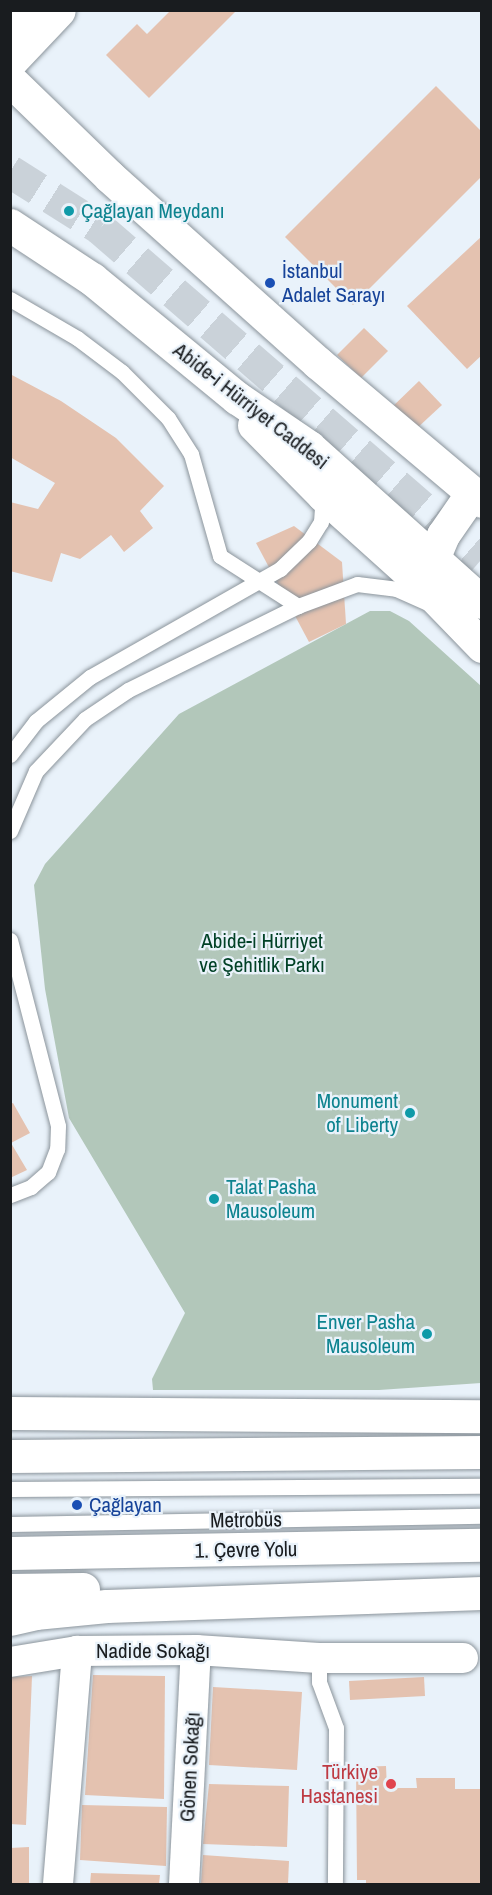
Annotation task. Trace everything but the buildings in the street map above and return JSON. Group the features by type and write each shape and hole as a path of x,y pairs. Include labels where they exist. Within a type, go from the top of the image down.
{"main road":[{"path":"10,23 23,10"},
{"path":"10,62 59,10"},
{"path":"10,80 110,177 318,363 478,492 428,571"},
{"name":"Abide-i Hürriyet Caddesi","path":"10,225 92,279 237,398 309,447 428,571"},
{"path":"237,398 273,446 323,495 428,571 468,608 482,646"},
{"path":"138,1412 194,1404 482,1393"},
{"path":"10,1413 138,1412 482,1416"},
{"path":"10,1456 482,1452"},
{"name":"1. Çevre Yolu","path":"10,1553 482,1545"},
{"path":"10,1590 212,1587 337,1595 482,1593"},
{"path":"19,1616 107,1606 242,1604 337,1595"}],"street":[{"name":"Nadide Sokağı","path":"58,1884 77,1651 196,1650 319,1670 463,1658"},
{"name":"Gönen Sokağı","path":"184,1884 196,1650"},
{"path":"10,1662 77,1651"}],"lane":[{"path":"10,299 77,338 122,372 168,418 191,454 220,556 261,580 298,606"},
{"path":"10,755 36,721 90,677 280,569 309,541 321,522 323,495"},
{"path":"10,831 36,771 85,719 128,690 298,606 357,584 396,589 468,608"},
{"path":"10,940 58,1126 57,1149 48,1172 31,1187 10,1195"},
{"name":"Metrobüs","path":"10,1489 482,1486"},
{"name":"Metrobüs","path":"10,1524 482,1516"},
{"path":"319,1670 336,1728 335,1884"}],"green space":[{"name":"Abide-i Hürriyet ve Şehitlik Parkı","path":"370,611 390,611 409,621 481,686 481,1383 379,1390 153,1390 152,1379 185,1313 69,1118 45,989 34,885 45,864 179,714"}],"tunnel":[{"path":"10,171 100,228 482,559"}],"place":[{"name":"Çağlayan Meydanı","path":"69,211"},
{"name":"İstanbul Adalet Sarayı","path":"270,283"},
{"name":"Monument of Liberty","path":"410,1113"},
{"name":"Talat Pasha Mausoleum","path":"214,1199"},
{"name":"Enver Pasha Mausoleum","path":"427,1334"},
{"name":"Çağlayan","path":"77,1505"},
{"name":"Türkiye Hastanesi","path":"391,1784"}]}
